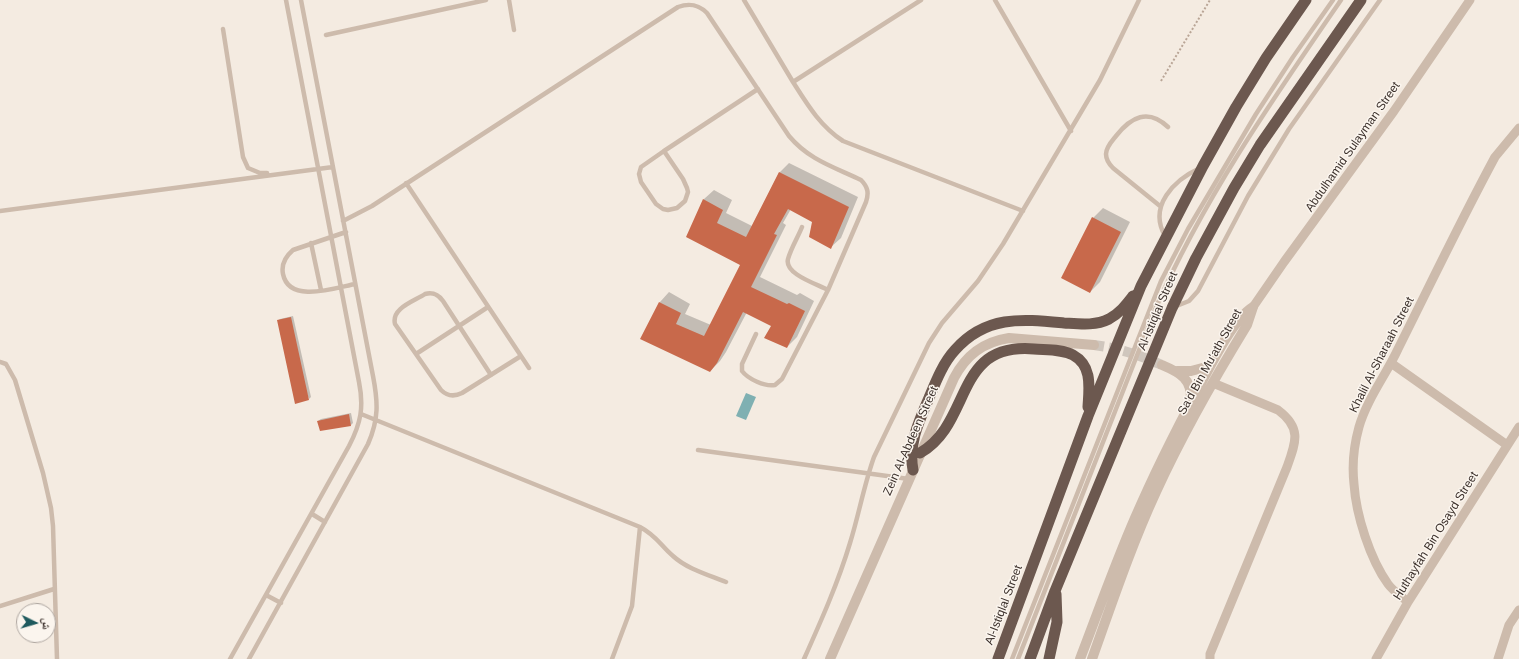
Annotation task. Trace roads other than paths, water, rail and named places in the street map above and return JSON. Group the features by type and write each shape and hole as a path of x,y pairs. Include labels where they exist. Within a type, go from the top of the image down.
{"highway":[{"name":"Al-Istiqlal Street","path":"998,659 1088,416 1141,286 1236,106 1306,0"},
{"name":"Al-Istiqlal Street","path":"1030,659 1055,591 1172,308 1196,258 1237,182 1260,145 1361,0"},
{"path":"911,475 911,448 925,406 947,360 964,341 985,327 1009,320 1035,320 1086,324 1102,322 1122,310 1141,286"},
{"path":"920,454 933,444 944,432 976,369 990,357 1006,350 1025,348 1063,351 1081,361 1089,375 1088,416"},
{"path":"1049,659 1057,622 1057,602 1055,591"}],"street":[{"name":"Abdulhamid Sulayman Street","path":"1253,307 1394,111 1470,0"},
{"name":"Khalil Al-Sharaah Street","path":"1408,602 1388,584 1373,556 1359,516 1354,484 1354,455 1359,427 1368,404 1391,363 1494,156 1519,128"},
{"name":"Sa'd Bin Mu'ath Street","path":"1092,659 1139,519 1175,431 1210,366 1239,318 1253,307"},
{"name":"Sa'd Bin Mu'ath Street","path":"1080,659 1112,573 1176,451 1247,325 1253,307"},
{"name":"Zein Al-Abdeen Street","path":"830,659 959,367 976,350 986,344 1009,338 1094,345"},
{"path":"1391,363 1507,445"},
{"path":"1162,365 1178,371 1191,371 1210,366"},
{"path":"1178,371 1183,376 1190,388 1191,401"},
{"path":"1210,659 1210,654 1287,467 1296,438 1293,426 1286,416 1278,410 1214,383"},
{"name":"Huthayfah Bin Osayd Street","path":"1376,659 1408,602 1519,427"},
{"path":"1498,659 1509,625 1519,610"}],"lane":[{"path":"230,659 353,438 361,414 361,391 286,0"},
{"path":"249,659 368,444 376,421 377,399 301,0"},
{"path":"326,35 486,0"},
{"path":"509,0 514,30"},
{"path":"744,0 811,110 829,131 843,141 1023,211"},
{"path":"793,82 921,0"},
{"path":"995,0 1071,131"},
{"path":"804,659 827,607 843,564 868,474 881,441 935,333 991,263 1023,211 1100,80 1139,0"},
{"path":"1012,659 1161,281 1188,229 1256,114 1285,68 1334,0"},
{"path":"1018,659 1167,282 1199,220 1285,80 1341,0"},
{"path":"1172,308 1189,301 1198,291 1252,189 1289,129 1380,0"},
{"path":"343,221 365,210 678,7 683,5 699,6 707,13 789,136 803,152 861,180 867,187 868,192 866,202 828,290 782,379 774,385 765,385 742,371 742,364 756,334"},
{"path":"223,29 243,157 248,168 260,173 282,174"},
{"path":"664,151 683,179 688,192 684,201 677,208 673,209 663,209 656,204 639,178 641,167 664,151 758,89"},
{"path":"1160,206 1113,168 1108,162 1106,154 1110,143 1122,128 1132,120 1151,117 1157,119 1168,127"},
{"path":"1166,238 1160,226 1160,206 1178,182 1185,176 1203,166"},
{"path":"0,211 332,167"},
{"path":"406,183 529,368"},
{"path":"802,227 788,259 789,267 797,275 828,290"},
{"path":"346,232 293,250 289,253 283,263 283,274 288,285 297,291 309,292 355,284"},
{"path":"311,243 321,290"},
{"path":"491,375 441,297 434,293 425,294 399,310 394,318 395,324 441,390 449,395 459,395 491,375 521,356"},
{"path":"416,354 488,306"},
{"path":"0,362 6,364 15,380 48,491 53,526 57,659"},
{"path":"361,414 651,533 673,556 681,562 726,582"},
{"path":"698,450 868,474 911,475"},
{"path":"312,514 325,522"},
{"path":"612,659 632,606 640,528"},
{"path":"0,606 54,589"},
{"path":"266,595 281,603"}],"water":[{"path":"746,393 756,397 746,420 736,416"}],"tunnel":[{"path":"1094,345 1129,352 1162,365"}]}
